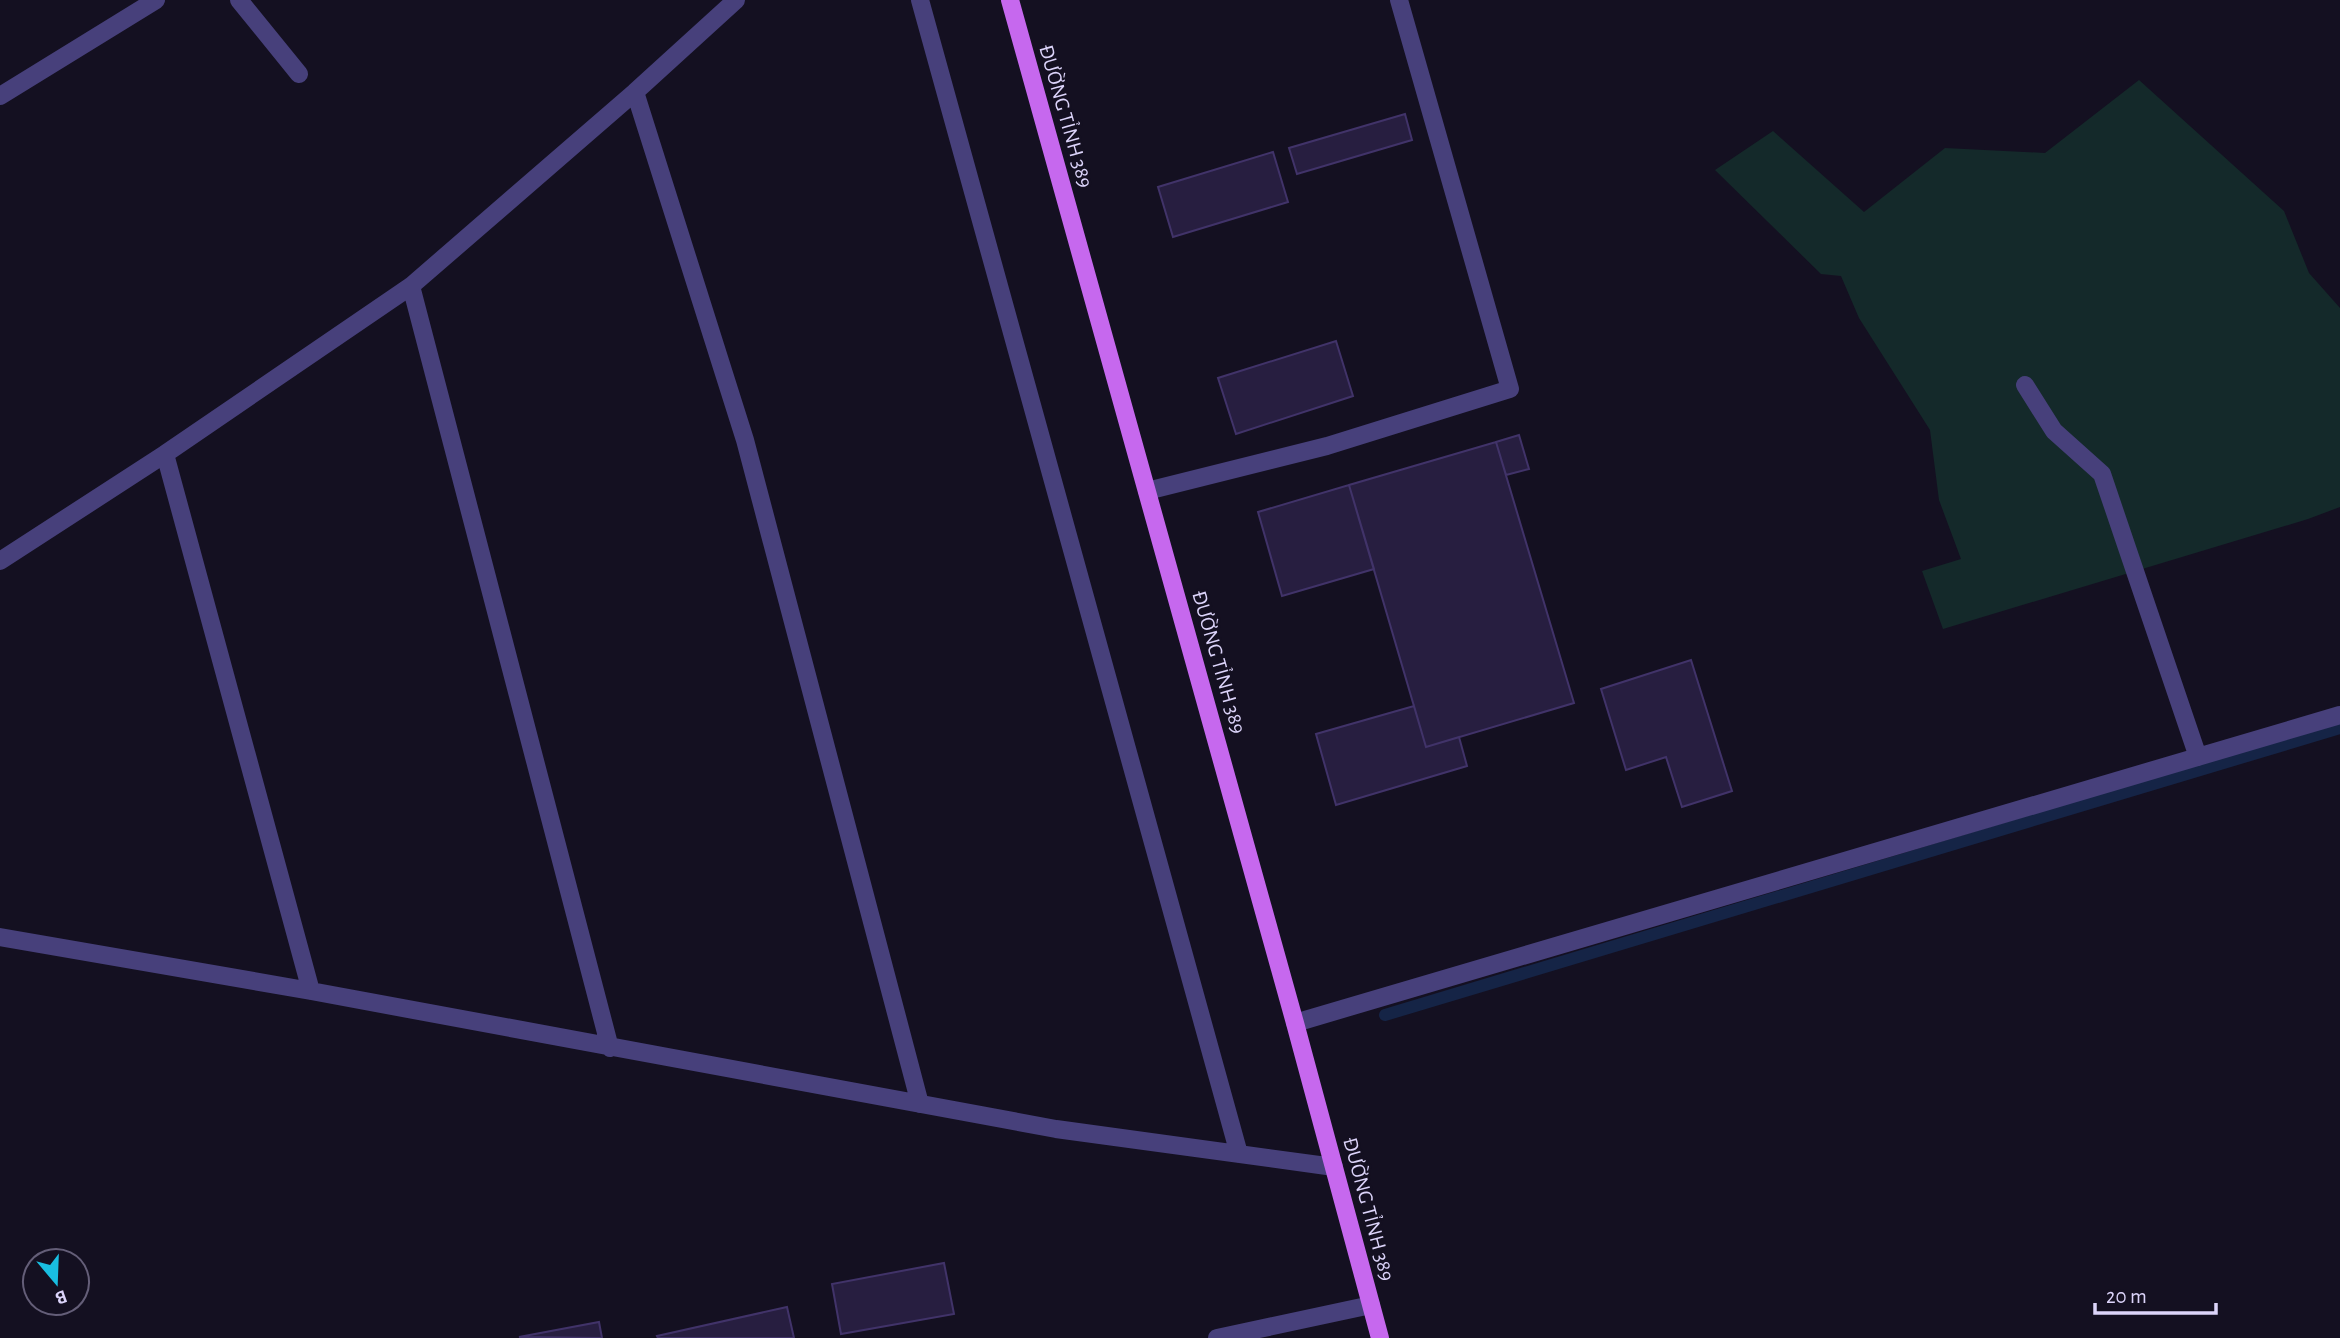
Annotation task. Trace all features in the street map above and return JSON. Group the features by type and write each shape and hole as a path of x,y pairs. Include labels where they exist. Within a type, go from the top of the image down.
{"main road":[{"name":"ĐƯỜNG TỈNH 389","path":"1010,0 1380,1338"}],"street":[{"path":"0,96 156,0"},
{"path":"239,0 299,74"},
{"path":"0,561 165,454 411,286 635,92 736,0"},
{"path":"920,0 1239,1154"},
{"path":"1147,491 1327,446 1510,388 1399,0"},
{"path":"635,92 745,440 920,1104"},
{"path":"411,286 610,1048"},
{"path":"2025,385 2054,431 2102,474 2198,757"},
{"path":"165,454 311,991"},
{"path":"1295,1023 2340,715"},
{"path":"0,937 311,991 1056,1129 1334,1167"},
{"path":"1217,1338 1371,1305"}],"green space":[{"path":"2139,80 2284,211 2309,273 2340,308 2340,507 1943,629 1922,571 1961,559 1939,500 1930,430 1859,318 1841,276 1821,274 1715,170 1773,131 1864,212 1945,148 2045,153"}],"building":[{"path":"1405,114 1412,140 1297,174 1289,148"},
{"path":"1273,152 1288,202 1173,237 1158,187"},
{"path":"1336,341 1353,396 1236,434 1218,378"},
{"path":"1519,435 1529,469 1506,475 1496,442"},
{"path":"1496,442 1574,703 1426,747 1349,485"},
{"path":"1349,485 1374,569 1282,596 1258,512"},
{"path":"1691,660 1732,791 1682,807 1666,757 1626,770 1601,689"},
{"path":"1414,706 1426,747 1459,737 1467,766 1336,805 1316,734"},
{"path":"944,1263 954,1314 841,1334 832,1284"},
{"path":"787,1307 794,1338 657,1336"},
{"path":"599,1322 602,1338 519,1337"}],"waterway":[{"path":"1385,1015 2340,728"}]}
